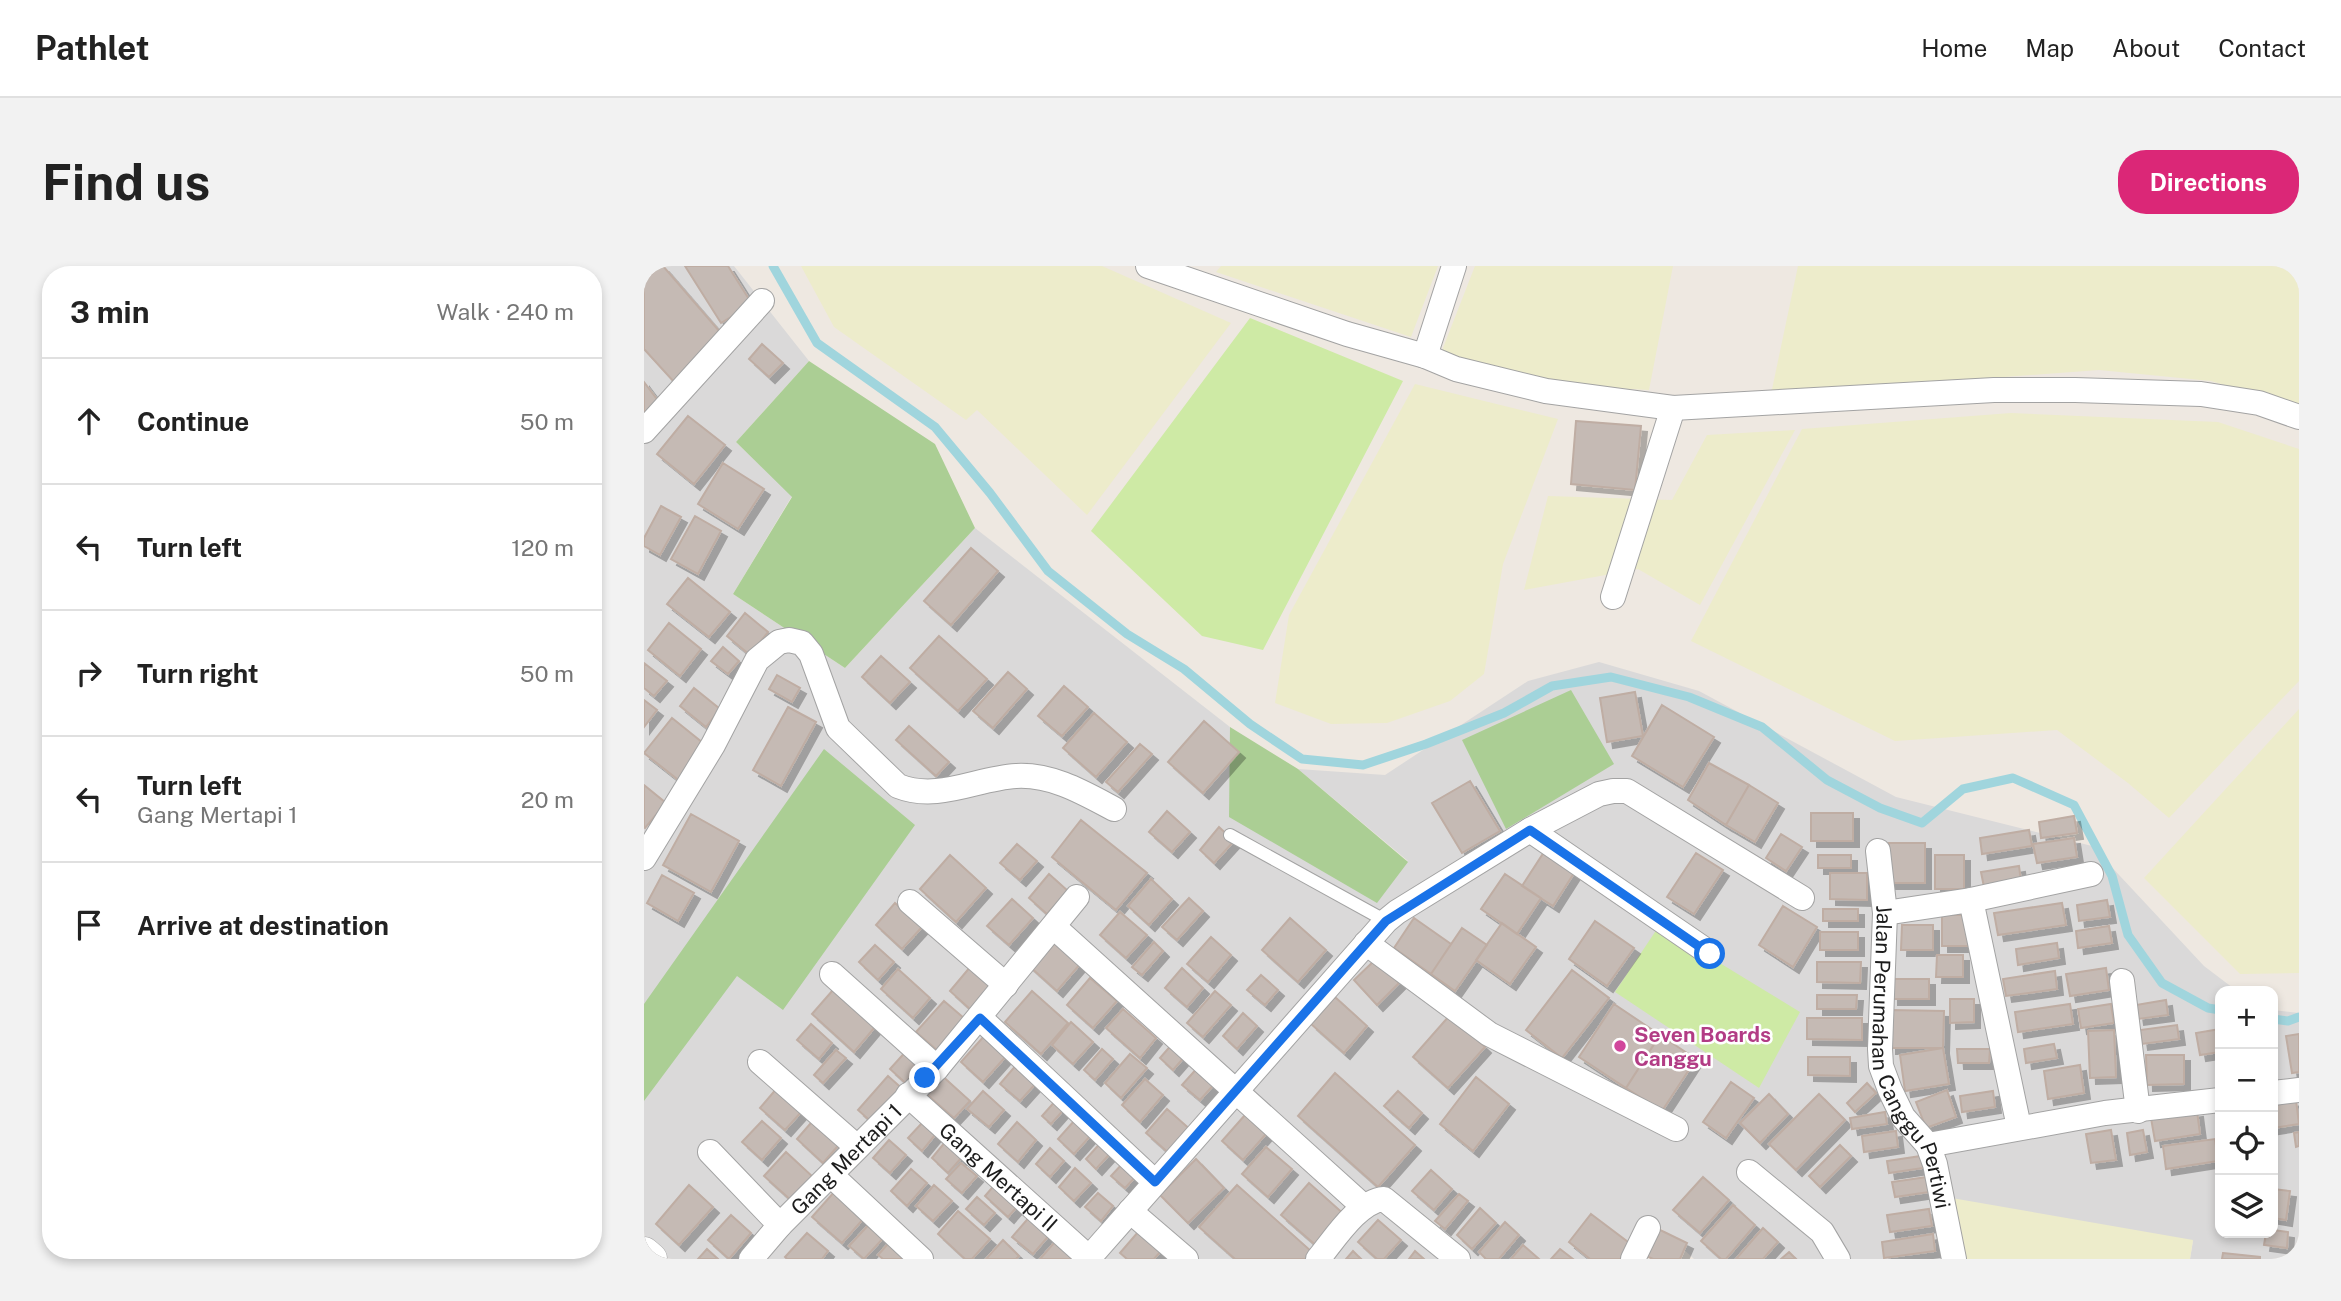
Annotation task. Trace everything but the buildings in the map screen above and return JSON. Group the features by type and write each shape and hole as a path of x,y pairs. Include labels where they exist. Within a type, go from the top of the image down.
{"street":[{"path":"1148,266 1347,334 1425,356 1456,369 1546,391 1673,408 1994,390 2076,390 2201,394 2259,402 2299,417"},
{"path":"1425,356 1454,266"},
{"path":"644,431 762,301"},
{"path":"1613,597 1673,408"},
{"path":"644,858 699,768 757,660 779,642 789,640 802,643 811,654 838,728 898,786 908,790 939,792 1017,776 1042,778 1080,790 1114,809"},
{"path":"1088,1258 1386,921 1530,830 1599,794 1627,791 1802,898"},
{"path":"1530,830 1710,954"},
{"name":"Jalan Perumahan Canggu Pertiwi","path":"1878,851 1885,914 1881,1066 1903,1117 1928,1145 1935,1164 1954,1259"},
{"path":"1885,914 1971,900 2091,874"},
{"name":"Gang Mertapi 1","path":"751,1259 780,1225 937,1068 1077,897"},
{"path":"1971,900 2019,1127"},
{"path":"910,902 1006,985"},
{"path":"1054,927 1363,1206"},
{"path":"1366,943 1489,1034 1676,1129"},
{"path":"832,974 937,1068"},
{"path":"2122,981 2138,1111"},
{"path":"980,1018 1155,1182"},
{"path":"760,1062 857,1147"},
{"path":"2278,1092 2299,1090"},
{"name":"Gang Mertapi II","path":"908,1095 1088,1258"},
{"path":"1928,1145 2105,1113 2215,1101"},
{"path":"710,1152 780,1225"},
{"path":"1749,1172 1822,1232 1838,1259"},
{"path":"831,1175 921,1259"},
{"path":"1318,1259 1363,1206 1374,1199 1384,1199 1458,1259"},
{"path":"1130,1211 1186,1259"},
{"path":"1633,1259 1648,1228"},
{"path":"644,1253 651,1259"}],"lane":[{"path":"1230,835 1386,921"}],"shaded area":[{"path":"644,266 734,266 809,361 736,442 792,496 733,594 845,668 975,528 1230,727 1230,817 1408,861 1298,769 1385,775 1528,681 1599,662 1699,691 1896,797 2092,846 2204,966 2230,986 2215,986 2215,1238 2278,1238 2278,1011 2299,1013 2299,1259 2190,1259 2193,1241 1947,1259 1694,1259 1651,1219 1627,1259 644,1259"}],"green space":[{"path":"801,266 1102,266 1231,323 1087,515 977,410 966,420 834,327"},
{"path":"1221,266 1438,266 1411,337 1216,272"},
{"path":"1475,266 1673,266 1649,390 1571,386 1441,353"},
{"path":"1798,266 2299,266 2299,407 2211,381 2099,370 1771,394"},
{"path":"1250,318 1403,381 1263,650 1202,636 1091,531"},
{"path":"809,361 935,444 975,528 845,668 733,594 792,497 736,442"},
{"path":"1415,384 1558,419 1503,564 1484,674 1450,701 1387,723 1331,724 1275,703 1289,615"},
{"path":"2011,413 2218,422 2299,449 2299,681 2169,818 2128,783 2057,730 1895,741 1691,641 1802,429"},
{"path":"1795,430 1700,605 1638,569 1524,590 1548,496 1672,500 1707,435"},
{"path":"1571,690 1614,764 1506,829 1462,740"},
{"path":"2299,709 2299,973 2240,974 2144,878"},
{"path":"1230,727 1298,769 1408,862 1377,903 1229,817"},
{"path":"824,749 915,825 783,1010 737,976 644,1101 644,1004"},
{"path":"1659,926 1800,1012 1759,1088 1615,992"},
{"path":"1946,1197 2193,1240 2190,1259 1947,1259"}],"waterway":[{"path":"773,266 817,343 935,427 990,493 1048,571 1127,634 1184,669 1250,724 1302,759 1363,765 1504,713 1552,686 1611,677 1689,697 1762,727 1827,780 1880,808 1922,823 1963,789 2013,778 2074,805 2112,876 2128,935 2162,983 2215,1009"},
{"path":"2278,1020 2288,1021 2299,1017"}],"place":[{"name":"Seven Boards Canggu","path":"1620,1046"}],"route":[{"path":"925,1078 980,1018 1155,1182 1386,921 1530,830 1710,954"}]}
